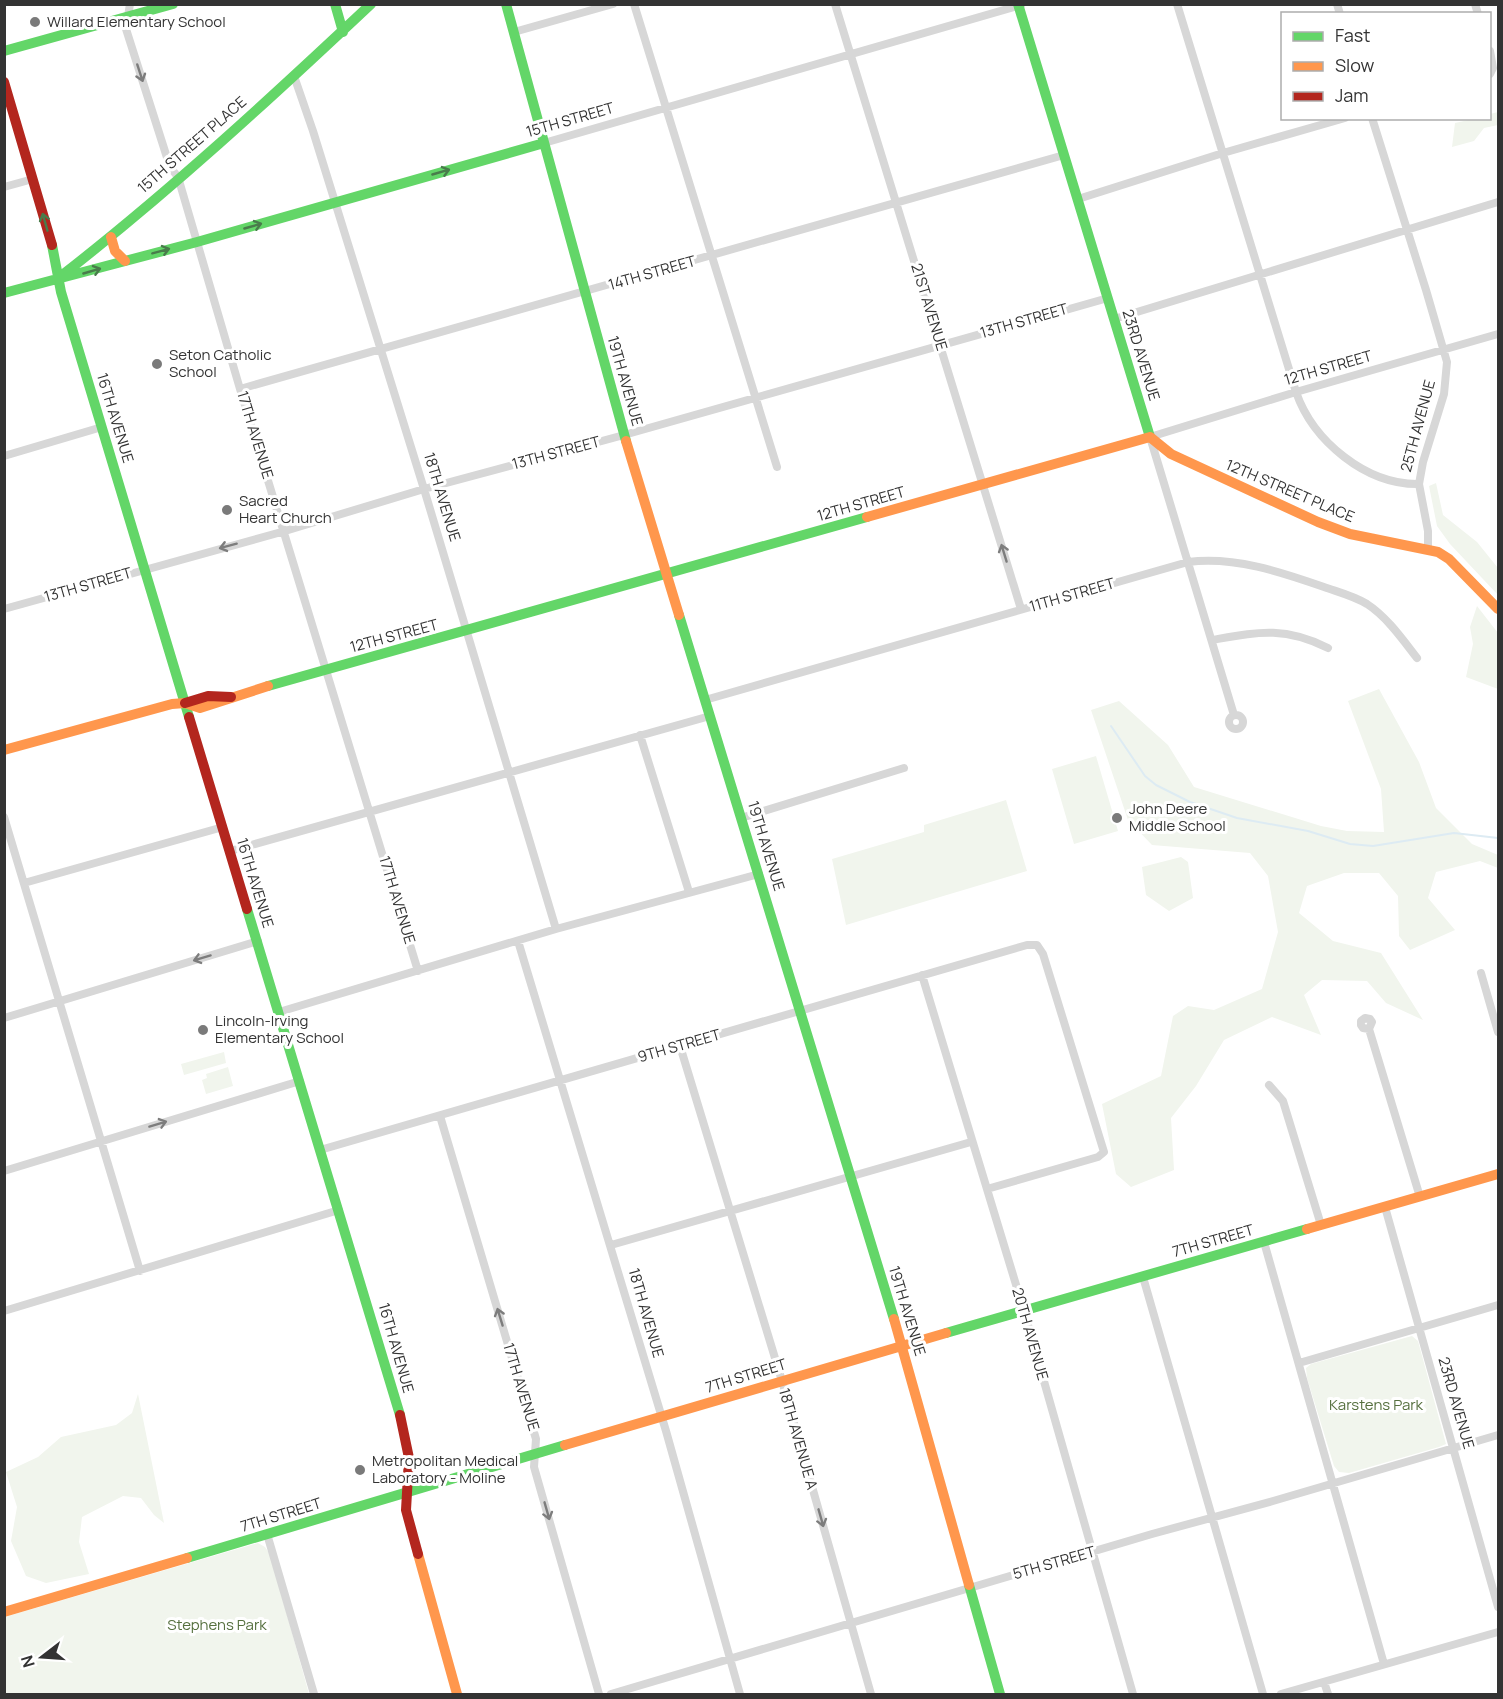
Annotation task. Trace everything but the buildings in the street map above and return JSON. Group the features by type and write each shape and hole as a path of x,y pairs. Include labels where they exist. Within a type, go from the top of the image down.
{"street":[{"name":"17TH AVENUE","path":"130,4 126,29 170,167 178,177 240,389 418,971"},
{"path":"4,51 173,4"},
{"path":"335,4 343,32"},
{"name":"15TH STREET PLACE","path":"59,279 111,237 294,76 371,4"},
{"name":"15TH STREET PLACE","path":"343,32 357,25 380,4"},
{"name":"19TH AVENUE","path":"506,4 624,435 902,1346 1000,1695"},
{"path":"514,32 613,4"},
{"path":"634,4 777,467"},
{"name":"21ST AVENUE","path":"835,4 1022,609"},
{"path":"1177,4 1305,415 1318,432 1352,462 1380,477 1407,484 1419,484"},
{"name":"15TH STREET","path":"59,279 197,242 1020,5"},
{"name":"23RD AVENUE","path":"1020,5 1234,715"},
{"name":"18TH AVENUE","path":"294,76 424,489 556,929"},
{"name":"16TH AVENUE","path":"4,82 57,266 61,292 339,1210 408,1448 410,1466 406,1510 457,1695"},
{"path":"1078,199 1223,153 1338,120"},
{"name":"25TH AVENUE","path":"1373,120 1444,350 1447,380 1423,462 1419,484 1428,531 1428,548"},
{"name":"14TH STREET","path":"240,389 1064,155"},
{"path":"4,187 33,179"},
{"path":"1114,319 1407,232 1498,202"},
{"path":"111,237 115,252 125,261"},
{"path":"4,293 59,279"},
{"name":"13TH STREET","path":"4,609 1108,298"},
{"name":"12TH STREET","path":"4,750 172,704 185,703 200,708 222,702 327,670 1150,437 1498,334"},
{"path":"4,456 102,427"},
{"name":"12TH STREET PLACE","path":"1150,437 1171,454 1318,522 1350,534 1428,548"},
{"path":"1428,548 1449,559 1498,609"},
{"name":"11TH STREET","path":"705,700 1188,562 1202,560 1255,566 1341,593 1367,604 1417,658"},
{"path":"1212,640 1271,632 1287,633 1328,648"},
{"path":"230,850 710,716"},
{"path":"640,735 689,892"},
{"path":"741,818 904,768"},
{"path":"4,818 140,1271"},
{"path":"24,882 223,827"},
{"path":"279,1012 556,929 759,874"},
{"path":"4,1018 258,941"},
{"name":"18TH AVENUE","path":"518,941 662,1417 740,1695"},
{"name":"9TH STREET","path":"320,1150 922,975 1027,945 1037,945 1043,954 1104,1152 1098,1157 987,1189"},
{"path":"1481,973 1498,1032"},
{"name":"20TH AVENUE","path":"922,975 1024,1311 1133,1695"},
{"path":"1369,1029 1420,1197"},
{"name":"18TH AVENUE A","path":"680,1046 782,1381 871,1695"},
{"path":"4,1171 300,1081"},
{"path":"1269,1085 1283,1101 1321,1226"},
{"name":"17TH AVENUE","path":"440,1116 536,1439 534,1467 599,1695"},
{"path":"610,1245 971,1142"},
{"name":"7TH STREET","path":"4,1612 782,1381 1498,1174"},
{"name":"23RD AVENUE","path":"1385,1207 1498,1607"},
{"path":"4,1311 339,1210"},
{"path":"1264,1242 1384,1664"},
{"path":"1143,1276 1263,1695"},
{"path":"1299,1363 1498,1305"},
{"name":"5TH STREET","path":"610,1695 1498,1435"},
{"path":"267,1534 314,1695"},
{"path":"1488,1569 1498,1566"},
{"path":"1281,1695 1498,1632"},
{"path":"1324,1682 1328,1695"}],"green space":[{"path":"1498,112 1498,125 1484,128 1474,141 1452,147 1455,123 1468,120 1491,120 1491,114"},
{"path":"1436,483 1443,515 1477,542 1498,568 1498,595 1450,544 1437,526 1429,486"},
{"path":"1477,606 1498,633 1498,689 1466,677 1473,644 1470,627"},
{"path":"1379,689 1419,762 1436,808 1472,844 1498,855 1498,868 1480,861 1436,872 1428,898 1455,930 1410,950 1399,936 1398,896 1379,873 1344,873 1307,886 1299,913 1333,941 1381,953 1423,1020 1386,1003 1367,981 1322,980 1304,995 1321,1035 1272,1017 1224,1040 1196,1086 1171,1118 1174,1170 1131,1187 1116,1174 1102,1104 1161,1076 1173,1016 1188,1006 1214,1010 1262,989 1278,932 1268,876 1250,853 1152,845 1128,820 1091,710 1119,701 1168,745 1194,787 1321,826 1347,831 1384,832 1381,789 1348,701"},
{"path":"1096,756 1118,831 1074,844 1052,769"},
{"path":"1006,800 1027,871 846,925 832,859 924,832 924,825"},
{"path":"1181,857 1188,862 1193,898 1169,911 1146,895 1142,867"},
{"path":"224,1052 226,1063 184,1075 181,1064"},
{"path":"228,1067 233,1086 206,1094 202,1080 207,1078 206,1074"},
{"name":"Karstens Park","path":"1412,1336 1418,1341 1446,1444 1349,1473 1339,1472 1334,1466 1306,1368 1311,1364"},
{"path":"138,1394 164,1523 154,1515 141,1498 123,1496 82,1517 79,1542 89,1574 46,1583 26,1576 11,1541 17,1507 6,1472 38,1457 61,1437 116,1425 132,1413"},
{"name":"Stephens Park","path":"258,1543 270,1554 309,1694 5,1694 5,1617"}],"waterway":[{"path":"1111,726 1145,776 1156,785 1190,802 1237,818 1308,831 1350,844 1373,846 1454,833 1498,838"}],"traffic: fast":[{"path":"4,51 173,4"},
{"path":"335,4 343,32"},
{"path":"61,276 219,144 371,4"},
{"path":"506,4 626,441"},
{"path":"1018,4 1150,437"},
{"path":"4,293 197,242 544,143"},
{"path":"52,245 61,292 189,717"},
{"path":"268,686 867,517"},
{"path":"679,615 894,1319"},
{"path":"247,909 400,1415"},
{"path":"946,1333 1307,1229"},
{"path":"187,1558 565,1445"},
{"path":"969,1585 1000,1694"}],"traffic: slow":[{"path":"111,237 115,251 125,261"},
{"path":"1150,437 1171,454 1318,522 1350,534 1438,552 1449,559 1498,609"},
{"path":"867,517 1150,437"},
{"path":"626,441 679,615"},
{"path":"4,750 172,704 185,703 200,708 268,686"},
{"path":"1307,1229 1498,1174"},
{"path":"894,1319 969,1585"},
{"path":"565,1445 946,1333"},
{"path":"418,1554 457,1694"},
{"path":"4,1612 187,1558"}],"traffic: jam":[{"path":"4,82 52,245"},
{"path":"185,703 208,696 231,697"},
{"path":"189,717 247,909"},
{"path":"400,1415 409,1458 406,1510 418,1554"}],"place":[{"name":"Willard Elementary School","path":"35,22"},
{"name":"Seton Catholic School","path":"157,364"},
{"name":"Sacred Heart Church","path":"227,510"},
{"name":"John Deere Middle School","path":"1117,818"},
{"name":"Lincoln-Irving Elementary School","path":"203,1030"},
{"name":"Metropolitan Medical Laboratory - Moline","path":"360,1470"}]}
